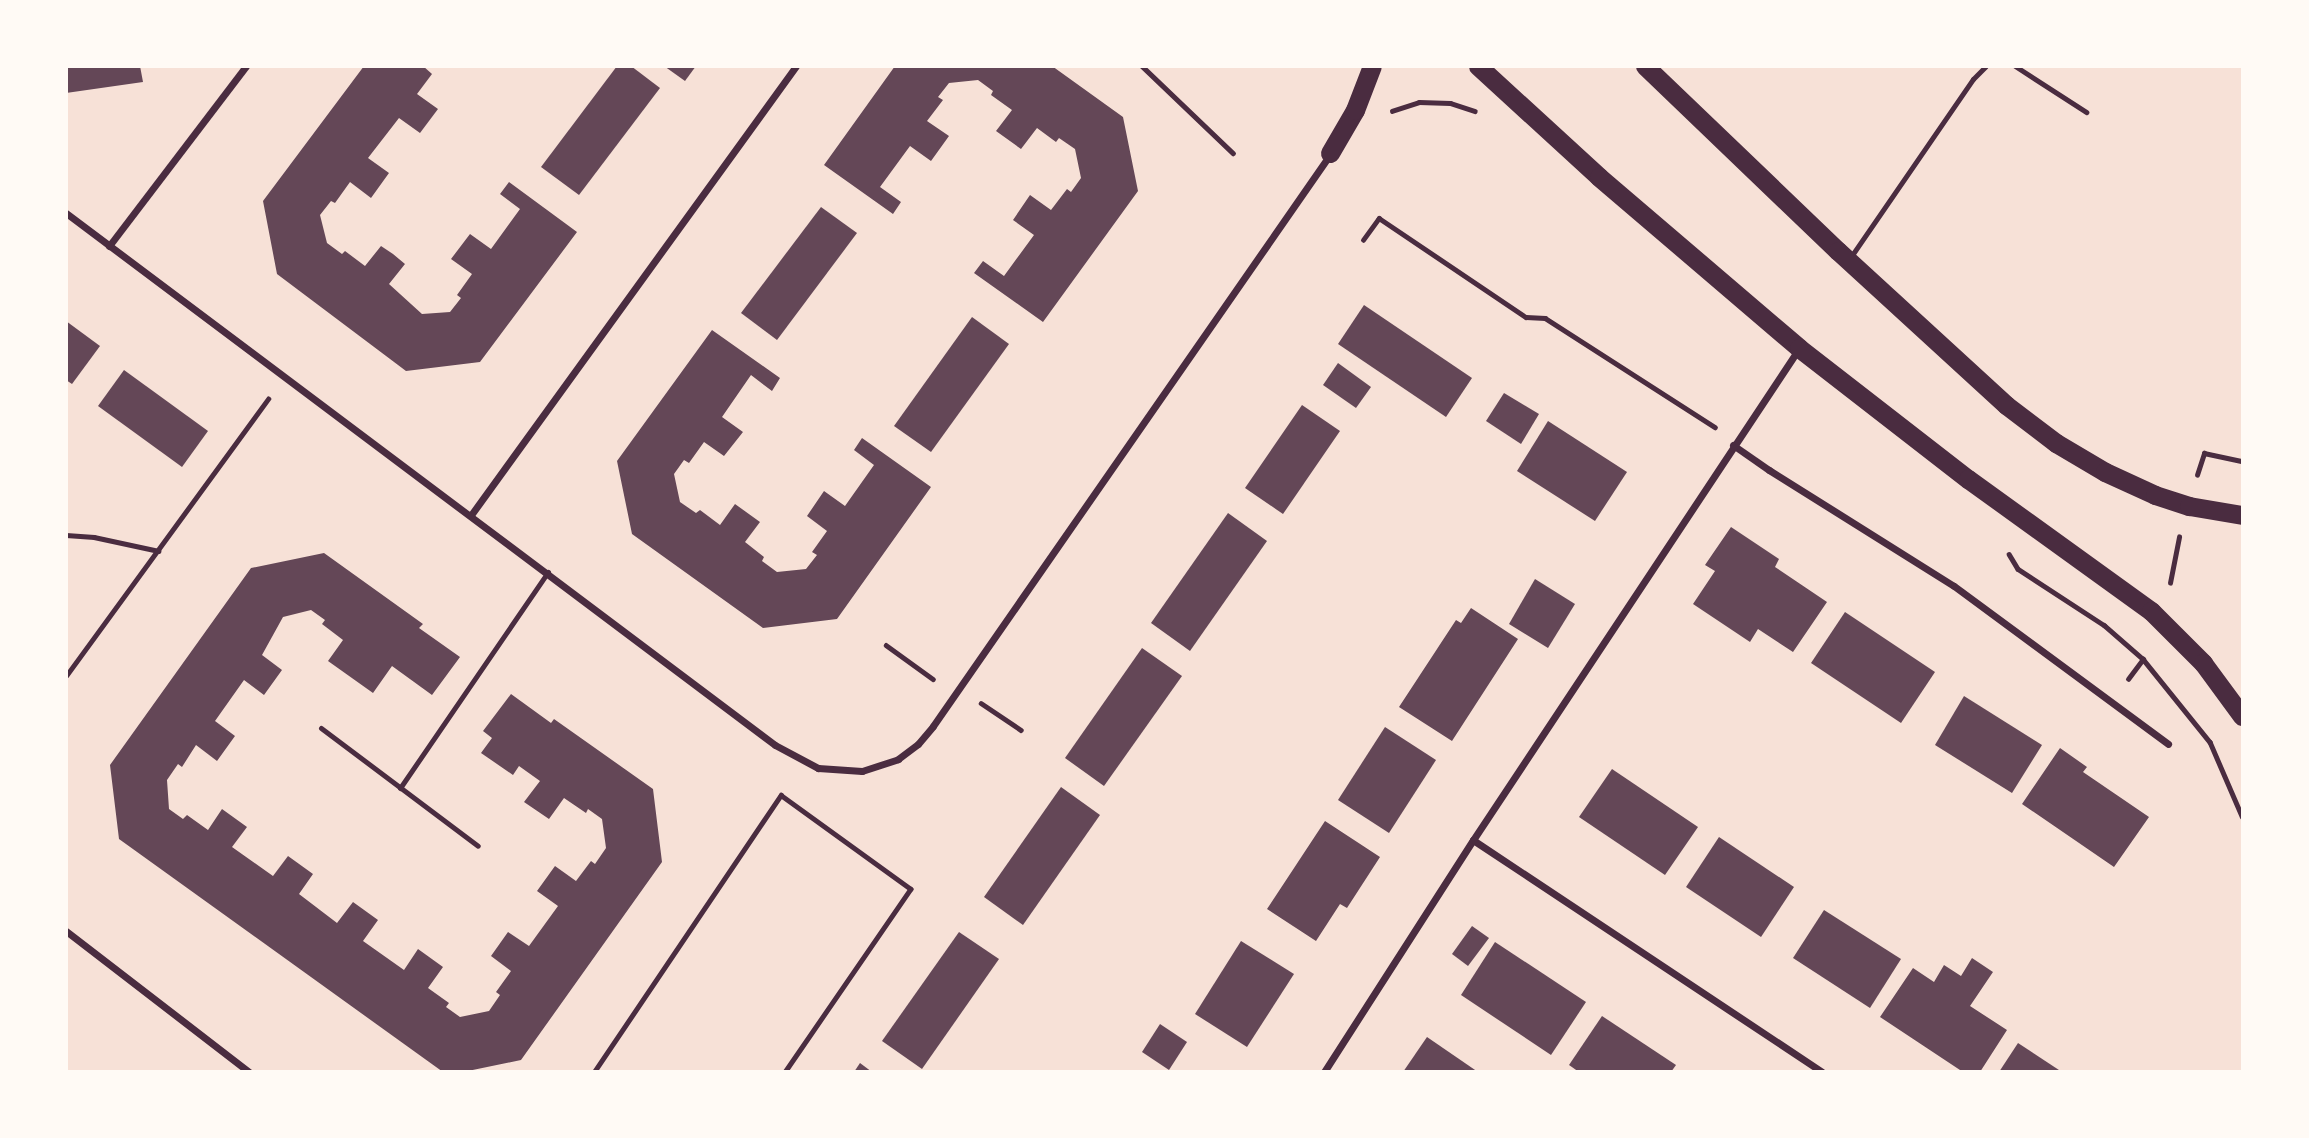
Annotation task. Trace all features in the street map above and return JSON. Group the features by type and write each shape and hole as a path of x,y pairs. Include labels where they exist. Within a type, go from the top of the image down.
{"highway":[{"path":"1330,153 1355,110 1372,66"},
{"path":"1478,66 1599,177 1799,348 1968,479 2151,611 2203,663 2242,716"},
{"path":"1645,66 2006,405 2056,443 2105,472 2155,495 2189,506 2242,515"}],"street":[{"path":"109,246 246,66"},
{"path":"471,515 796,66"},
{"path":"66,213 548,572 775,745 801,761 841,771 862,771 898,759 918,744 1330,153"},
{"path":"1324,1072 1473,840 1799,348"},
{"path":"1733,444 1769,470 1954,586 2168,744"},
{"path":"1473,840 1822,1072"},
{"path":"66,931 249,1072"}],"lane":[{"path":"1849,260 1958,101 1986,66"},
{"path":"2015,66 2087,112"},
{"path":"400,788 548,572"},
{"path":"321,728 478,846"}],"path":[{"path":"1142,66 1233,153"},
{"path":"1383,117 1419,102 1450,103 1481,113"},
{"path":"1363,240 1379,218 1526,317 1545,318 1714,426 1733,444"},
{"path":"66,676 284,377"},
{"path":"2151,611 2170,585 2174,554 2204,453 2242,461"},
{"path":"66,535 94,537 159,551"},
{"path":"2018,569 2104,625 2143,659 2210,742 2242,816"},
{"path":"886,645 1021,730"},
{"path":"594,1072 781,794 911,889 785,1072"}],"building":[{"path":"66,66 140,66 143,82 66,93"},
{"path":"364,66 423,66 432,74 417,94 438,109 420,133 399,118 368,158 389,173 371,198 350,182 335,203 331,201 320,215 327,243 342,254 345,251 365,266 381,246 393,254 405,264 389,284 422,314 450,312 461,298 457,295 472,274 451,259 470,234 491,249 520,209 500,194 509,182 577,232 480,362 406,371 277,274 263,201"},
{"path":"617,66 631,66 660,88 579,195 541,167"},
{"path":"664,66 696,66 685,81"},
{"path":"895,66 1052,66 1123,117 1138,191 1043,322 974,273 983,261 1004,276 1034,235 1013,220 1030,195 1051,210 1067,189 1071,192 1081,178 1075,149 1059,138 1056,142 1037,128 1021,149 996,131 1012,110 991,95 993,91 978,80 949,83 938,97 943,100 927,121 949,136 931,161 910,146 880,187 901,202 893,214 824,165"},
{"path":"821,207 857,233 777,340 741,313"},
{"path":"1364,305 1472,378 1446,417 1338,344"},
{"path":"972,317 1009,344 931,452 894,426"},
{"path":"66,321 100,346 72,384 66,380"},
{"path":"712,330 780,378 772,391 751,375 722,417 743,432 724,456 704,442 689,463 684,460 674,474 680,502 696,513 700,510 720,525 735,504 760,522 745,542 764,557 762,561 777,572 806,569 817,555 812,552 827,531 807,516 824,491 845,506 874,465 854,450 862,438 931,487 837,619 763,628 632,534 617,461"},
{"path":"1338,363 1371,387 1356,408 1323,385"},
{"path":"124,370 208,431 182,467 98,406"},
{"path":"1504,393 1539,414 1521,444 1486,421"},
{"path":"1302,405 1340,431 1283,514 1245,488"},
{"path":"1548,421 1627,472 1595,521 1517,471"},
{"path":"1228,513 1267,541 1190,651 1151,623"},
{"path":"1731,527 1779,559 1775,567 1827,602 1793,652 1758,629 1750,642 1693,604 1715,571 1705,565"},
{"path":"324,553 423,624 419,628 460,657 432,695 392,666 373,693 328,661 343,640 322,624 325,620 311,610 283,617 262,655 282,670 264,695 244,680 215,721 235,736 217,761 196,745 182,767 178,764 167,780 169,809 183,819 187,815 208,830 222,809 247,827 232,847 273,876 288,856 313,874 299,894 337,923 353,902 378,920 363,941 404,970 418,949 443,967 428,988 449,1003 446,1007 460,1017 489,1011 500,995 496,992 511,971 491,956 508,932 529,946 558,906 537,891 555,866 576,881 591,861 595,864 606,848 602,819 588,809 586,813 564,798 549,819 524,802 540,781 519,766 513,775 481,753 492,738 483,731 511,694 551,723 554,719 653,789 662,862 521,1060 463,1072 443,1072 119,839 110,765 251,568"},
{"path":"1535,579 1575,604 1548,648 1509,624"},
{"path":"1471,608 1518,639 1452,741 1399,707 1456,620 1461,623"},
{"path":"1845,612 1935,672 1901,723 1811,663"},
{"path":"1142,648 1182,676 1104,786 1065,758"},
{"path":"1964,696 2042,745 2012,793 1935,745"},
{"path":"1385,727 1436,760 1389,833 1338,800"},
{"path":"2060,748 2087,767 2083,772 2149,817 2114,867 2022,804"},
{"path":"1612,769 1698,827 1665,875 1579,817"},
{"path":"1061,787 1100,815 1023,925 984,897"},
{"path":"1325,821 1380,857 1347,908 1340,904 1316,941 1267,909"},
{"path":"1719,837 1794,887 1761,937 1686,887"},
{"path":"1824,910 1901,959 1870,1008 1793,958"},
{"path":"1472,926 1489,938 1468,966 1452,954"},
{"path":"959,932 999,959 922,1069 882,1041"},
{"path":"1241,941 1294,974 1247,1047 1195,1014"},
{"path":"1495,942 1586,1002 1551,1055 1461,995"},
{"path":"1972,958 1993,972 1970,1006 2007,1030 1980,1072 1963,1072 1880,1017 1913,968 1934,982 1944,965 1961,976"},
{"path":"1602,1016 1676,1065 1671,1072 1579,1072 1569,1065"},
{"path":"1160,1024 1187,1042 1169,1070 1142,1052"},
{"path":"1427,1037 1478,1072 1403,1072"},
{"path":"2018,1043 2062,1072 1999,1072"},
{"path":"860,1063 872,1072 854,1072"}]}
